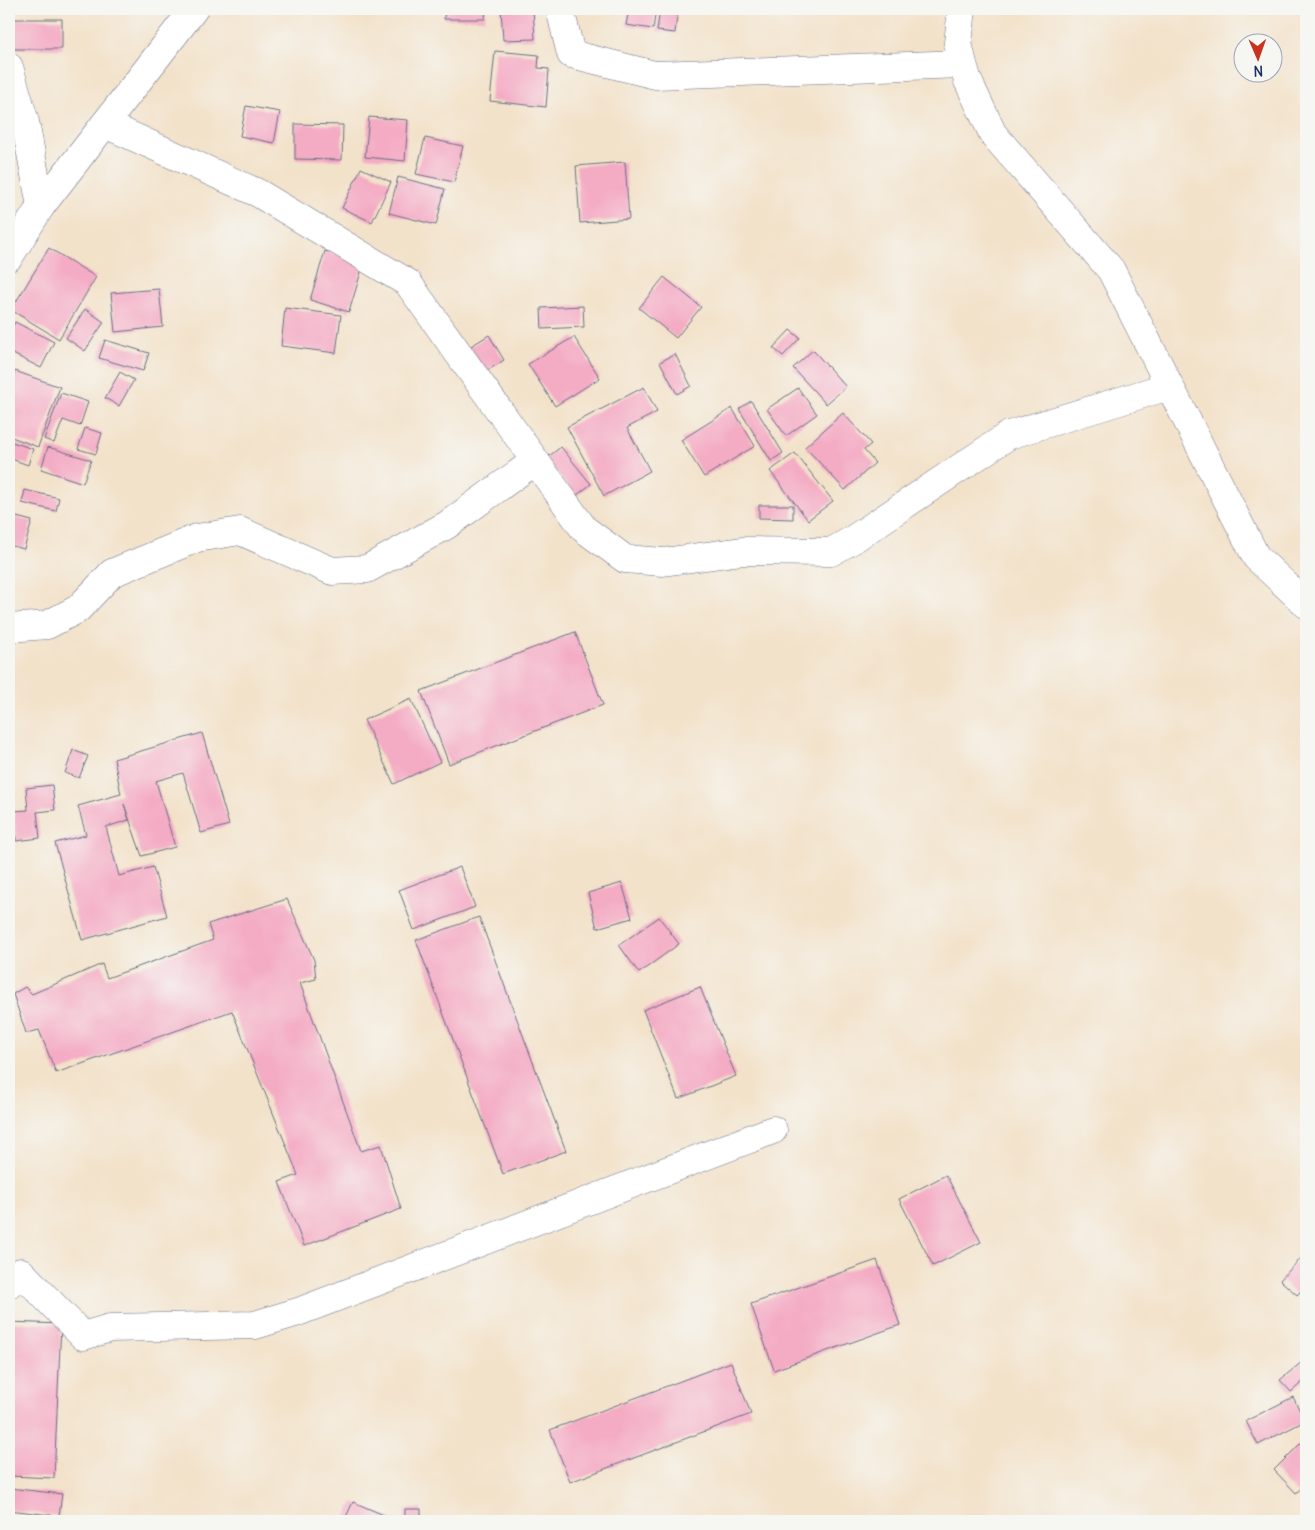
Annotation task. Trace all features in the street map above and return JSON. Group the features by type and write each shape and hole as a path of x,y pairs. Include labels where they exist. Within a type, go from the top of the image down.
{"main road":[{"path":"9,257 42,206 194,9"},
{"path":"560,9 572,54 655,75 963,64"},
{"path":"962,9 958,43 963,64 968,81 993,134 1111,270 1256,558 1306,604"},
{"path":"9,67 17,121 42,206"},
{"path":"105,124 258,194 408,283 584,529 625,559 663,562 742,551 831,552 852,540 1008,435 1169,386"},
{"path":"9,628 47,625 78,609 112,573 197,538 231,532 240,531 332,571 367,569 447,525 535,461"},
{"path":"9,1284 21,1272 83,1336 110,1328 255,1325 298,1312 773,1130"}],"building":[{"path":"445,9 486,9 485,19 444,19"},
{"path":"501,9 533,9 535,39 503,40"},
{"path":"617,9 617,13 578,10"},
{"path":"629,9 656,9 653,29 626,25"},
{"path":"660,9 678,9 675,33 657,31"},
{"path":"9,19 62,19 62,49 9,49"},
{"path":"495,51 539,55 538,68 549,69 546,107 490,101"},
{"path":"246,106 280,112 274,143 240,136"},
{"path":"369,117 408,120 405,161 365,157"},
{"path":"295,124 343,125 342,160 295,159"},
{"path":"425,138 463,146 454,182 416,174"},
{"path":"625,162 629,219 580,223 576,166"},
{"path":"361,168 391,182 372,222 342,208"},
{"path":"398,177 445,189 436,225 389,213"},
{"path":"49,248 96,277 59,339 11,310"},
{"path":"325,251 364,262 349,312 310,300"},
{"path":"664,277 701,307 676,338 639,308"},
{"path":"159,289 163,327 115,332 111,293"},
{"path":"583,306 584,327 542,329 541,308"},
{"path":"285,308 341,315 336,353 281,346"},
{"path":"85,309 104,322 85,351 66,338"},
{"path":"15,322 54,342 41,368 9,352 9,333"},
{"path":"790,330 800,338 783,356 773,348"},
{"path":"489,335 504,360 482,374 466,349"},
{"path":"574,337 600,378 555,406 528,364"},
{"path":"105,340 149,353 143,371 99,358"},
{"path":"813,350 846,387 826,404 793,368"},
{"path":"675,354 691,386 677,394 660,362"},
{"path":"15,371 60,387 38,447 9,436 9,390"},
{"path":"120,372 134,380 119,406 105,398"},
{"path":"644,387 657,412 627,428 650,471 604,496 567,427"},
{"path":"798,388 817,414 786,436 767,409"},
{"path":"61,393 88,402 80,426 63,420 54,443 44,439"},
{"path":"751,401 783,453 771,461 739,409"},
{"path":"732,408 755,446 704,477 681,440"},
{"path":"843,413 871,444 864,450 875,463 845,490 805,447"},
{"path":"85,428 102,433 96,454 78,449"},
{"path":"9,441 33,449 28,465 9,458"},
{"path":"48,447 91,460 83,483 41,469"},
{"path":"561,447 591,484 576,496 545,459"},
{"path":"795,453 833,501 808,520 770,471"},
{"path":"25,490 59,498 56,511 22,503"},
{"path":"759,505 793,505 793,519 759,518"},
{"path":"9,515 32,521 24,549 9,545"},
{"path":"575,632 603,705 449,764 421,691"},
{"path":"411,699 440,762 394,784 364,720"},
{"path":"202,733 229,825 201,833 183,773 156,781 175,847 142,856 124,804 129,820 106,827 119,876 153,867 167,916 82,940 55,843 86,835 78,806 121,794 114,759"},
{"path":"73,750 88,756 79,778 65,773"},
{"path":"52,785 55,810 37,812 40,838 16,841 14,811 28,810 26,788"},
{"path":"9,788 13,789 10,810 9,809"},
{"path":"460,867 475,907 414,930 399,890"},
{"path":"622,883 632,918 597,928 588,893"},
{"path":"287,899 314,960 316,979 300,983 361,1151 381,1145 401,1209 304,1246 279,1182 298,1175 232,1011 56,1073 39,1030 26,1033 13,994 25,987 32,994 102,964 107,978 213,940 208,924"},
{"path":"479,917 566,1151 503,1174 416,940"},
{"path":"659,917 679,944 639,973 619,945"},
{"path":"700,987 736,1076 678,1099 643,1010"},
{"path":"946,1175 981,1242 933,1266 899,1199"},
{"path":"1306,1253 1306,1286 1297,1295 1280,1280"},
{"path":"877,1260 900,1325 774,1370 751,1304"},
{"path":"9,1322 61,1324 54,1478 9,1476"},
{"path":"1303,1361 1306,1365 1306,1379 1291,1392 1280,1380"},
{"path":"731,1362 751,1414 570,1482 550,1430"},
{"path":"1293,1397 1305,1421 1258,1445 1246,1421"},
{"path":"1306,1438 1306,1488 1304,1486 1296,1493 1274,1470"},
{"path":"9,1488 62,1494 59,1516 9,1510"},
{"path":"353,1502 398,1521 344,1521"},
{"path":"405,1509 421,1509 421,1520 405,1520"}]}
